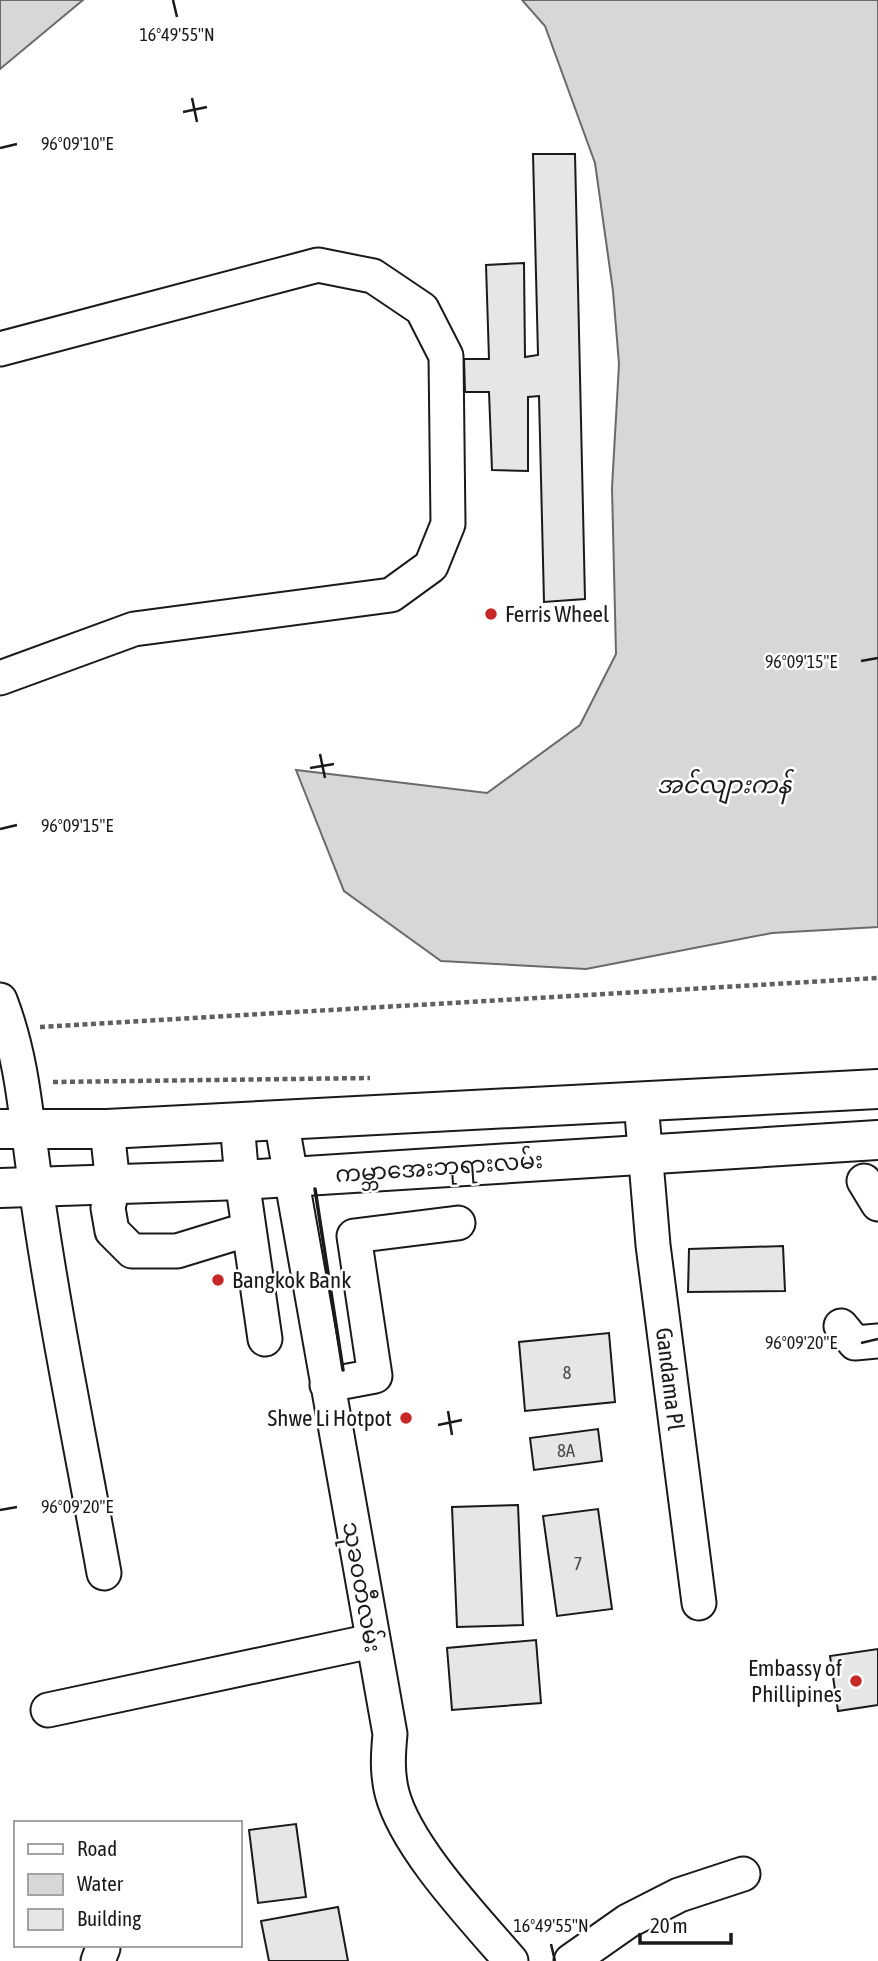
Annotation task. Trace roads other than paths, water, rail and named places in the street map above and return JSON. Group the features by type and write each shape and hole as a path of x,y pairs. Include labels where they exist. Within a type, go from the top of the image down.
{"main road":[{"path":"15,1128 107,1129 878,1089"},
{"name":"ကမ္ဘာအေးဘုရားလမ်း","path":"18,1187 242,1180 878,1140"}],"street":[{"path":"0,349 318,265 373,276 422,309 446,356 448,524 431,566 391,595 134,629 0,678"},
{"path":"6,1014 18,1187 104,1573"},
{"name":"Gandama Pl","path":"640,1102 644,1155 699,1603"},
{"name":"သုခဝတီလမ်း","path":"281,1120 390,1734 387,1761 393,1795 407,1829 459,1900 511,1961"},
{"path":"237,1122 242,1180 265,1339"},
{"path":"107,1129 113,1185 108,1208 112,1231 132,1251 177,1251 249,1229"},
{"path":"327,1385 375,1376 354,1236 458,1223"},
{"path":"841,1326 855,1343 878,1341"},
{"path":"48,1710 372,1641"},
{"path":"571,1961 628,1921 669,1900 743,1874"}],"water":[{"path":"0,0 83,0 0,69"},
{"name":"အင်လျားကန်","path":"522,0 878,0 878,927 772,933 586,969 441,961 344,891 296,770 487,793 580,725 616,654 612,488 619,364 613,291 595,163 545,26"}],"place":[{"name":"Ferris Wheel","path":"491,614"},
{"name":"Bangkok Bank","path":"218,1280"},
{"name":"Shwe Li Hotpot","path":"406,1418"},
{"name":"Embassy of Phillipines","path":"856,1681"}]}
